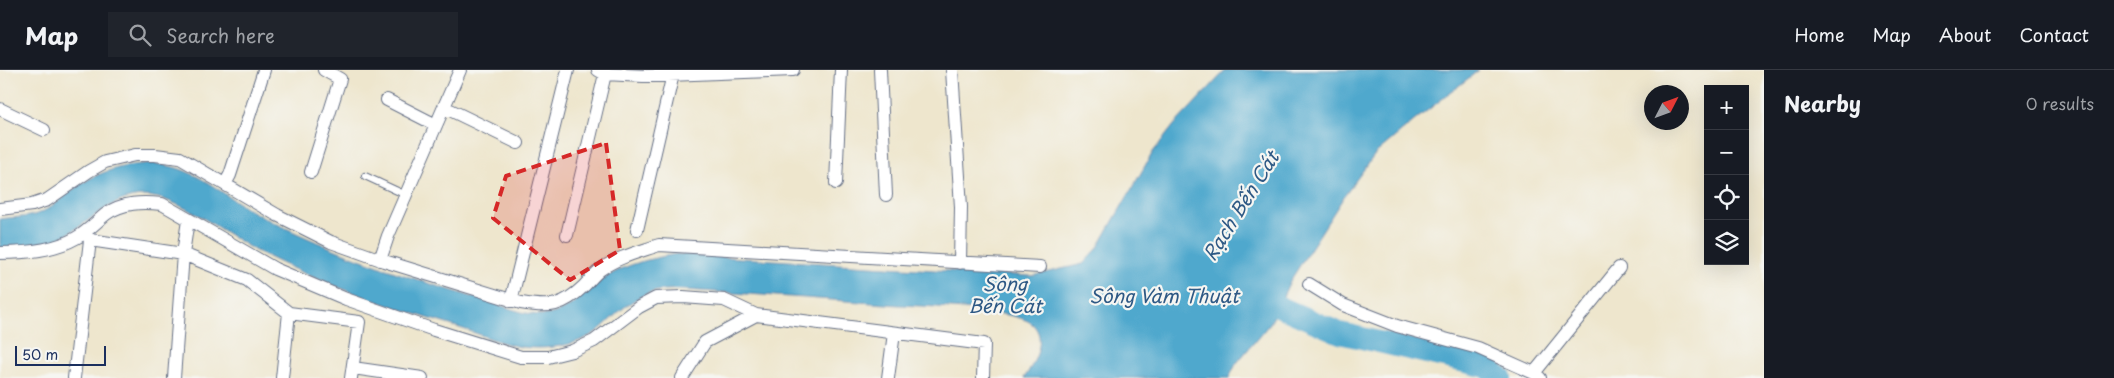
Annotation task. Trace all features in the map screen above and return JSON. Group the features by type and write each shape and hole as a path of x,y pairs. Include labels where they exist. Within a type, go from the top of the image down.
{"street":[{"path":"226,184 264,70"},
{"path":"311,172 340,79 324,70"},
{"path":"380,260 460,70"},
{"path":"511,300 568,70"},
{"path":"568,236 602,72 672,74 793,70"},
{"path":"836,182 842,70"},
{"path":"880,70 886,195"},
{"path":"952,70 960,207 960,263"},
{"path":"637,230 672,74"},
{"path":"387,100 436,125"},
{"path":"444,107 518,143"},
{"path":"0,109 44,130"},
{"path":"0,209 18,208 47,200 105,162 135,155 180,158 277,215 322,237 380,260 511,300 544,307 562,304 575,295 601,270 626,256 659,245 1040,268"},
{"path":"74,378 88,236 116,208 144,202 162,204 275,269 346,299 434,330 521,357 548,357 572,351 594,341 640,307 656,298 683,297 724,300 756,314 894,334 984,344 983,378"},
{"path":"174,378 183,254 188,220"},
{"path":"0,253 58,245 88,236 183,254 246,280 289,312 359,322 352,373 422,378"},
{"path":"1309,284 1343,305 1397,326 1478,348 1537,376 1619,268"},
{"path":"282,378 289,312"},
{"path":"682,378 705,342 756,314"},
{"path":"888,378 894,334"}],"lane":[{"path":"365,176 406,195"}],"highlighted area":[{"path":"606,143 620,250 570,280 493,218 506,176"}],"water":[{"path":"1226,70 1479,70 1376,153 1345,195 1290,281 1271,322 1236,364 1229,378 1024,378 1038,350 1039,336 1031,323 1007,315 948,308 680,290 651,292 638,298 599,330 582,340 562,346 542,348 514,346 408,312 306,274 256,251 187,209 172,202 144,196 120,201 53,241 30,246 0,249 0,219 40,213 78,186 105,172 137,164 157,164 186,171 210,184 244,207 312,240 425,282 514,310 537,315 545,315 563,310 605,278 622,269 639,262 676,254 1031,276 1083,264 1097,249 1153,152 1174,125"}],"waterway":[{"name":"Sông Vàm Thuật","path":"1249,296 1273,304 1340,333 1487,367 1501,378"}],"water label":[{"name":"Rạch Bến Cát","path":"1241,206"},
{"name":"Sông Bến Cát","path":"1005,295"}]}
